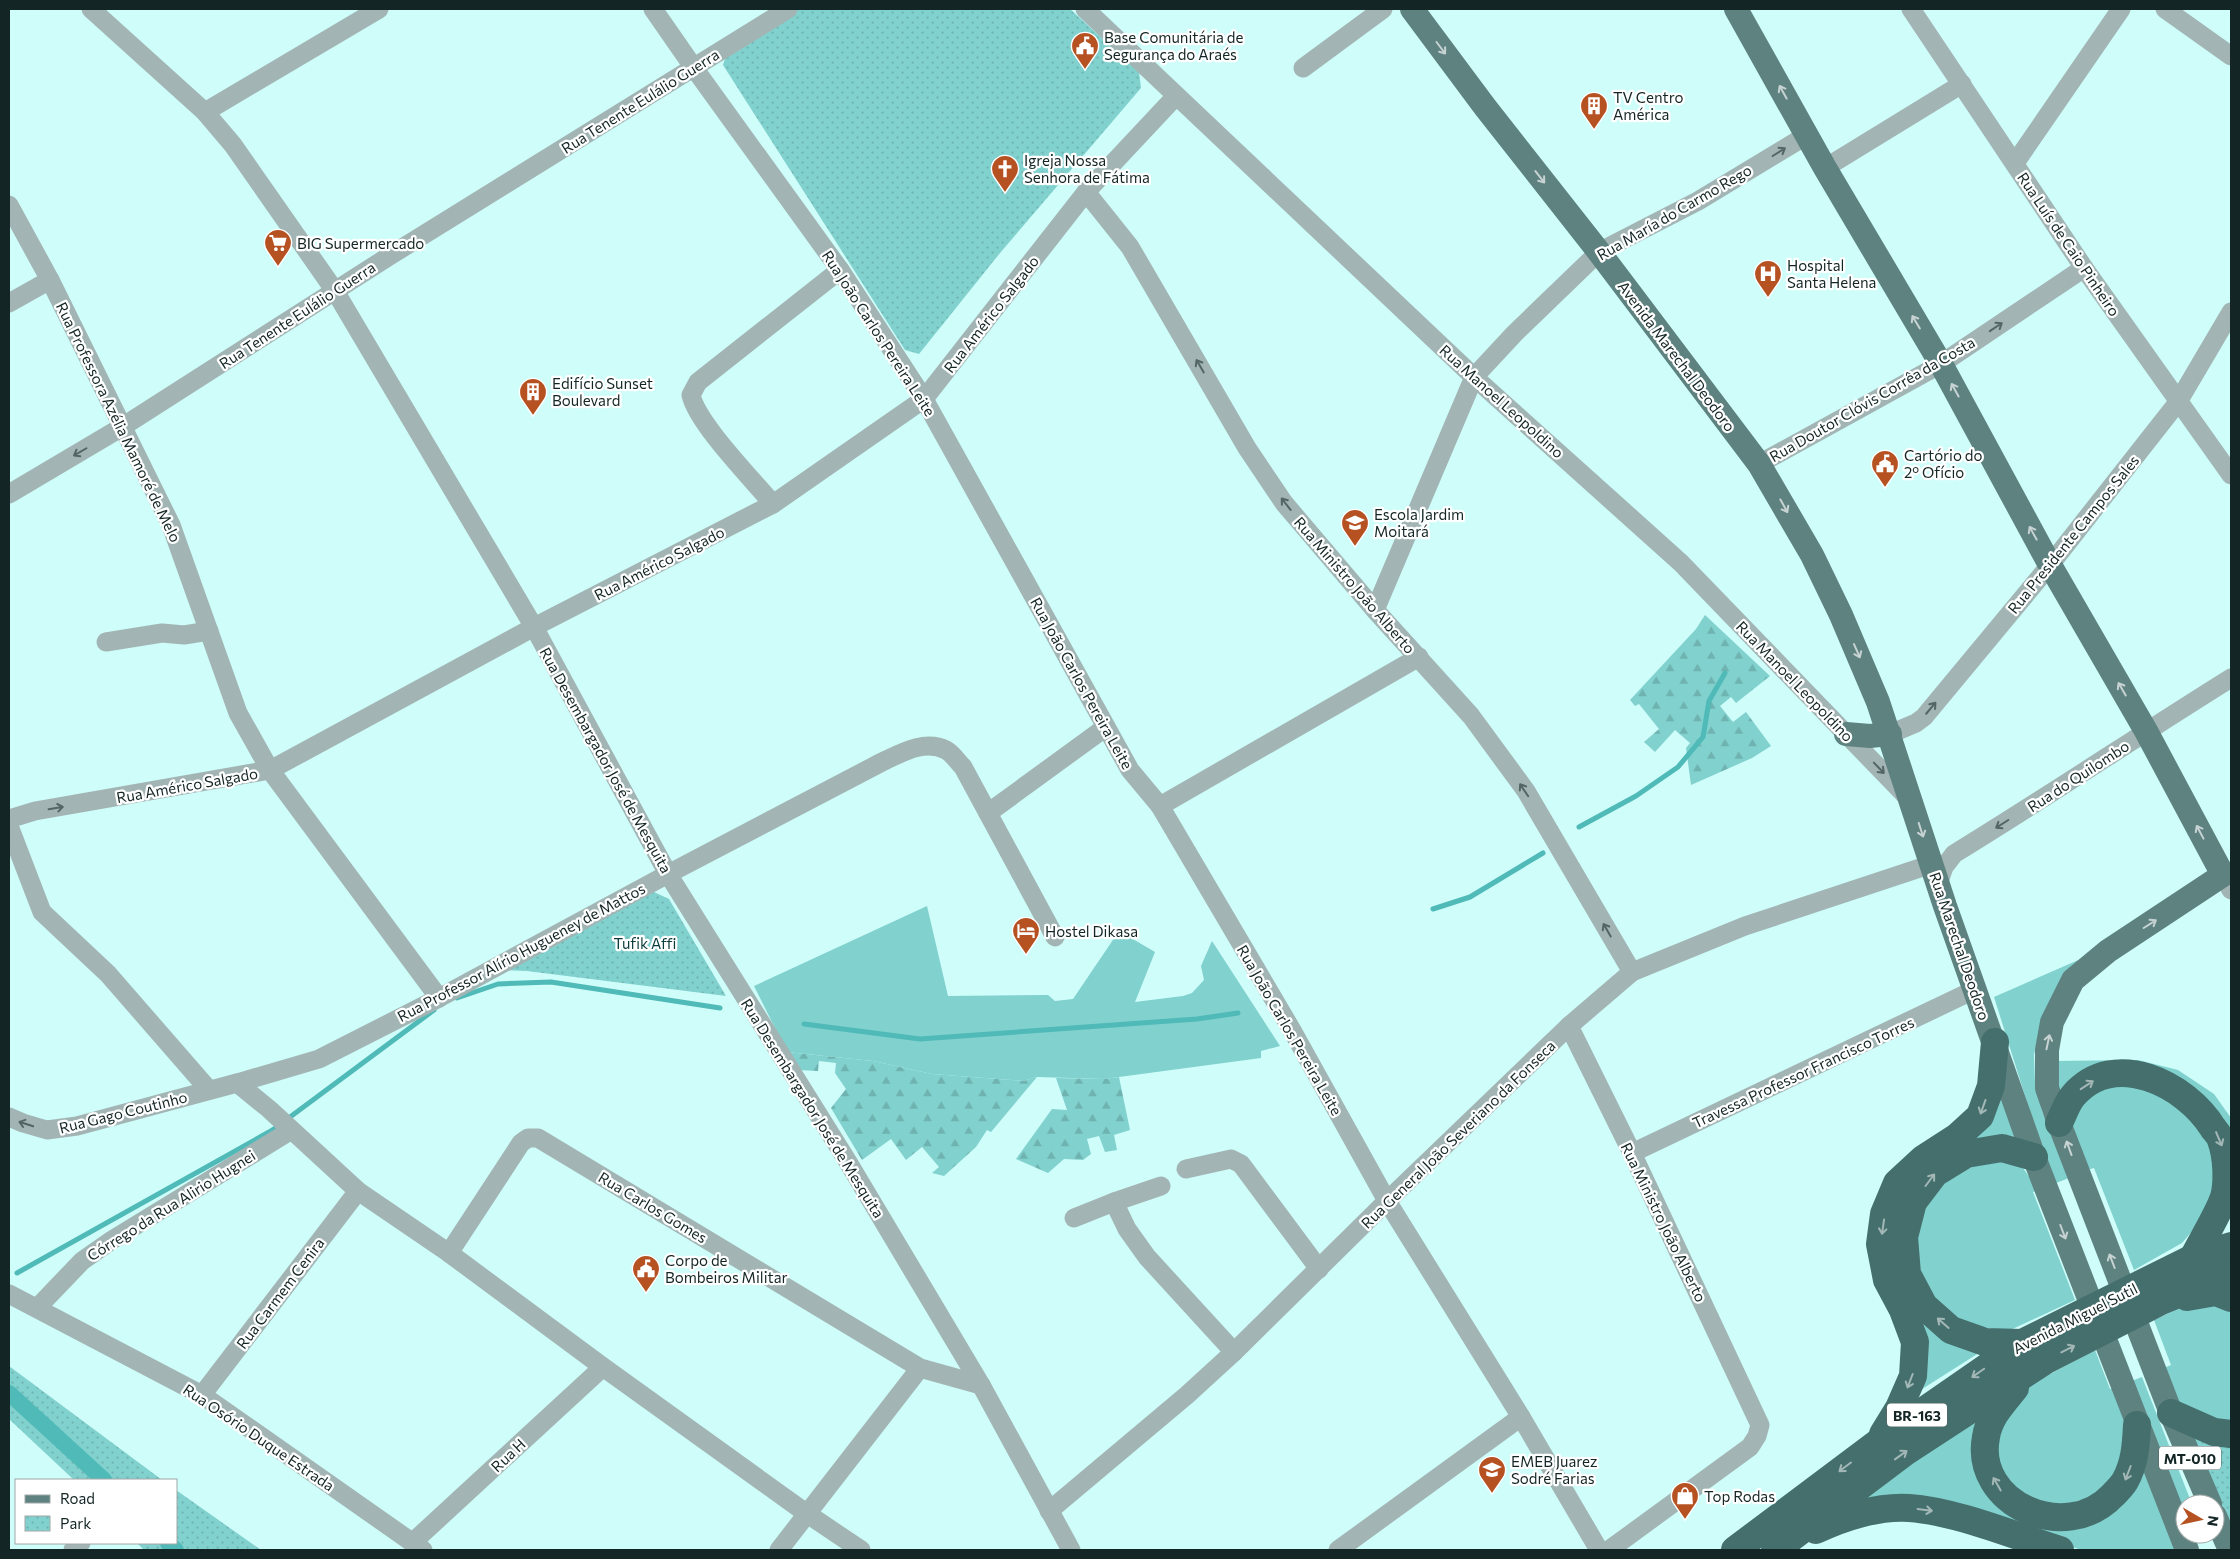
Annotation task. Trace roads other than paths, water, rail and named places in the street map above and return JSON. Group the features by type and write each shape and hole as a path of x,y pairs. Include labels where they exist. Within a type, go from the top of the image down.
{"highway":[{"path":"1878,1442 1899,1408 1913,1376 1915,1342 1904,1310 1887,1280 1880,1244 1884,1214 1897,1183 1923,1159 1957,1137 1980,1116 1991,1086 1995,1042"},
{"path":"2059,1123 2072,1097 2085,1084 2103,1076 2128,1073 2151,1076 2179,1091 2204,1113 2222,1140 2226,1168 2224,1197 2192,1258"},
{"path":"2022,1343 1985,1342 1951,1330 1924,1306 1907,1274 1904,1237 1914,1202 1935,1173 1966,1154 2002,1148 2034,1157"},
{"name":"Avenida Miguel Sutil","path":"1735,1550 1878,1442 2022,1343 2192,1258 2231,1246"},
{"name":"Avenida Miguel Sutil","path":"1776,1549 1906,1452 2046,1360 2161,1301 2231,1272"},
{"path":"2161,1301 2216,1292 2231,1298"},
{"path":"2032,1370 1996,1411 1986,1437 1987,1466 2001,1491 2023,1509 2050,1518 2079,1516 2105,1504 2125,1482 2135,1456 2137,1426"},
{"path":"2171,1413 2214,1432 2231,1434"},
{"path":"1776,1549 1833,1522 1876,1510 1907,1508 1939,1512 2060,1550"}],"main road":[{"name":"Avenida Marechal Deodoro","path":"1412,9 1759,464 1812,555 1837,606 1890,734"},
{"path":"1736,9 1825,168 1941,364 2050,564 2229,879 2108,951 2073,980 2052,1022 2047,1050 2047,1088 2059,1123"},
{"path":"1846,734 1870,736 1890,734"},
{"name":"Rua Marechal Deodoro","path":"1890,734 1974,990 1995,1042 2034,1157 2137,1426"},
{"name":"MT-010","path":"2059,1123 2171,1413 2206,1494"},
{"name":"MT-010","path":"2137,1426 2187,1550"}],"street":[{"name":"Rua Desembargador José de Mesquita","path":"91,9 205,112 233,145 335,290 534,627 668,874 848,1162 981,1385 1071,1550"},
{"path":"205,112 379,9"},
{"name":"Rua João Carlos Pereira Leite","path":"653,9 840,270 924,399 1130,770 1160,806 1294,1032 1387,1201 1521,1417 1599,1550"},
{"name":"Rua Tenente Eulálio Guerra","path":"9,494 122,427 335,290 788,9"},
{"name":"Rua Manoel Leopoldino","path":"1085,9 1474,377 1681,563 1912,801"},
{"path":"1303,68 1383,9"},
{"name":"Rua Luís de Caio Pinheiro","path":"1912,9 2084,268 2231,475"},
{"path":"2015,163 2121,9"},
{"path":"2165,9 2231,56"},
{"path":"1825,168 1962,84"},
{"name":"Rua Américo Salgado","path":"9,819 35,811 270,770 534,627 773,504 924,399 1086,192 1176,96"},
{"name":"Rua María do Carmo Rego","path":"1375,610 1474,377 1515,333 1599,252 1698,201 1806,135"},
{"name":"Rua Ministro João Alberto","path":"1086,192 1130,246 1247,448 1284,503 1375,610 1471,716 1526,791 1632,972"},
{"name":"Rua Professora Azélia Mamoré de Melo","path":"9,205 50,280 171,525 238,713 270,770 439,998"},
{"name":"Rua Doutor Clóvis Corrêa da Costa","path":"1759,464 1941,364 2084,268"},
{"path":"773,504 705,423 693,405 691,395 698,382 840,270"},
{"path":"9,302 50,280"},
{"name":"Rua Presidente Campos Sales","path":"1890,734 1907,728 1924,717 2050,564 2178,402 2231,312"},
{"path":"106,642 162,633 184,635 209,631"},
{"path":"1160,806 1419,657"},
{"name":"Rua do Quilombo","path":"1935,874 1944,867 1954,854 2231,678"},
{"path":"988,813 1106,727"},
{"name":"Rua Professor Alírio Hugueney de Mattos","path":"209,1090 237,1084 319,1059 439,998 668,874 907,750 930,746 947,750 963,767 1054,937"},
{"path":"9,826 42,912 108,974 209,1090"},
{"name":"Rua General João Severiano da Fonseca","path":"1049,1511 1188,1395 1569,1026 1632,972 1745,926 1935,874"},
{"name":"Travessa Professor Francisco Torres","path":"1632,1153 1974,990"},
{"name":"Rua Ministro João Alberto","path":"1569,1026 1632,1153 1758,1418 1759,1431 1750,1447 1609,1550"},
{"path":"268,1074 271,1111"},
{"path":"237,1084 271,1111 358,1191 449,1253 603,1367 806,1513 861,1550"},
{"name":"Rua Gago Coutinho","path":"9,1117 47,1130 77,1126 209,1090"},
{"name":"Córrego da Rua Alirio Hugnei","path":"37,1308 82,1261 288,1128"},
{"name":"Rua Carlos Gomes","path":"449,1253 521,1143 528,1138 538,1138 920,1368 981,1385"},
{"path":"1186,1168 1230,1159 1241,1164 1319,1269"},
{"path":"1074,1218 1161,1186"},
{"name":"Rua Carmem Cenira","path":"202,1395 358,1191"},
{"path":"1114,1202 1131,1236 1147,1257 1234,1352"},
{"name":"Rua Osório Duque Estrada","path":"9,1294 202,1395 418,1547"},
{"name":"Rua H","path":"418,1547 603,1367"},
{"path":"779,1550 920,1368"},
{"path":"1338,1550 1521,1417"}],"waterway":[{"path":"1579,827 1636,796 1678,767 1703,737 1709,701 1725,673"},
{"path":"1433,909 1470,897 1543,853"},
{"path":"457,998 498,984 551,982 720,1008"},
{"path":"286,1120 434,1010"},
{"path":"804,1024 920,1039 1197,1019 1238,1013"},
{"path":"17,1273 280,1125"},
{"path":"9,1393 103,1479"},
{"path":"169,1544 176,1550"}],"place":[{"name":"Base Comunitária de Segurança do Araés","path":"1085,70"},
{"name":"TV Centro América","path":"1594,130"},
{"name":"Igreja Nossa Senhora de Fátima","path":"1005,193"},
{"name":"BIG Supermercado","path":"278,267"},
{"name":"Hospital Santa Helena","path":"1768,298"},
{"name":"Edifício Sunset Boulevard","path":"533,416"},
{"name":"Cartório do 2º Ofício","path":"1885,488"},
{"name":"Escola Jardim Moitará","path":"1355,547"},
{"name":"Hostel Dikasa","path":"1026,955"},
{"name":"Corpo de Bombeiros Militar","path":"646,1293"},
{"name":"EMEB Juarez Sodré Farias","path":"1492,1494"},
{"name":"Top Rodas","path":"1685,1520"}],"park label":[{"name":"Tufik Affi","path":"645,943"}]}
